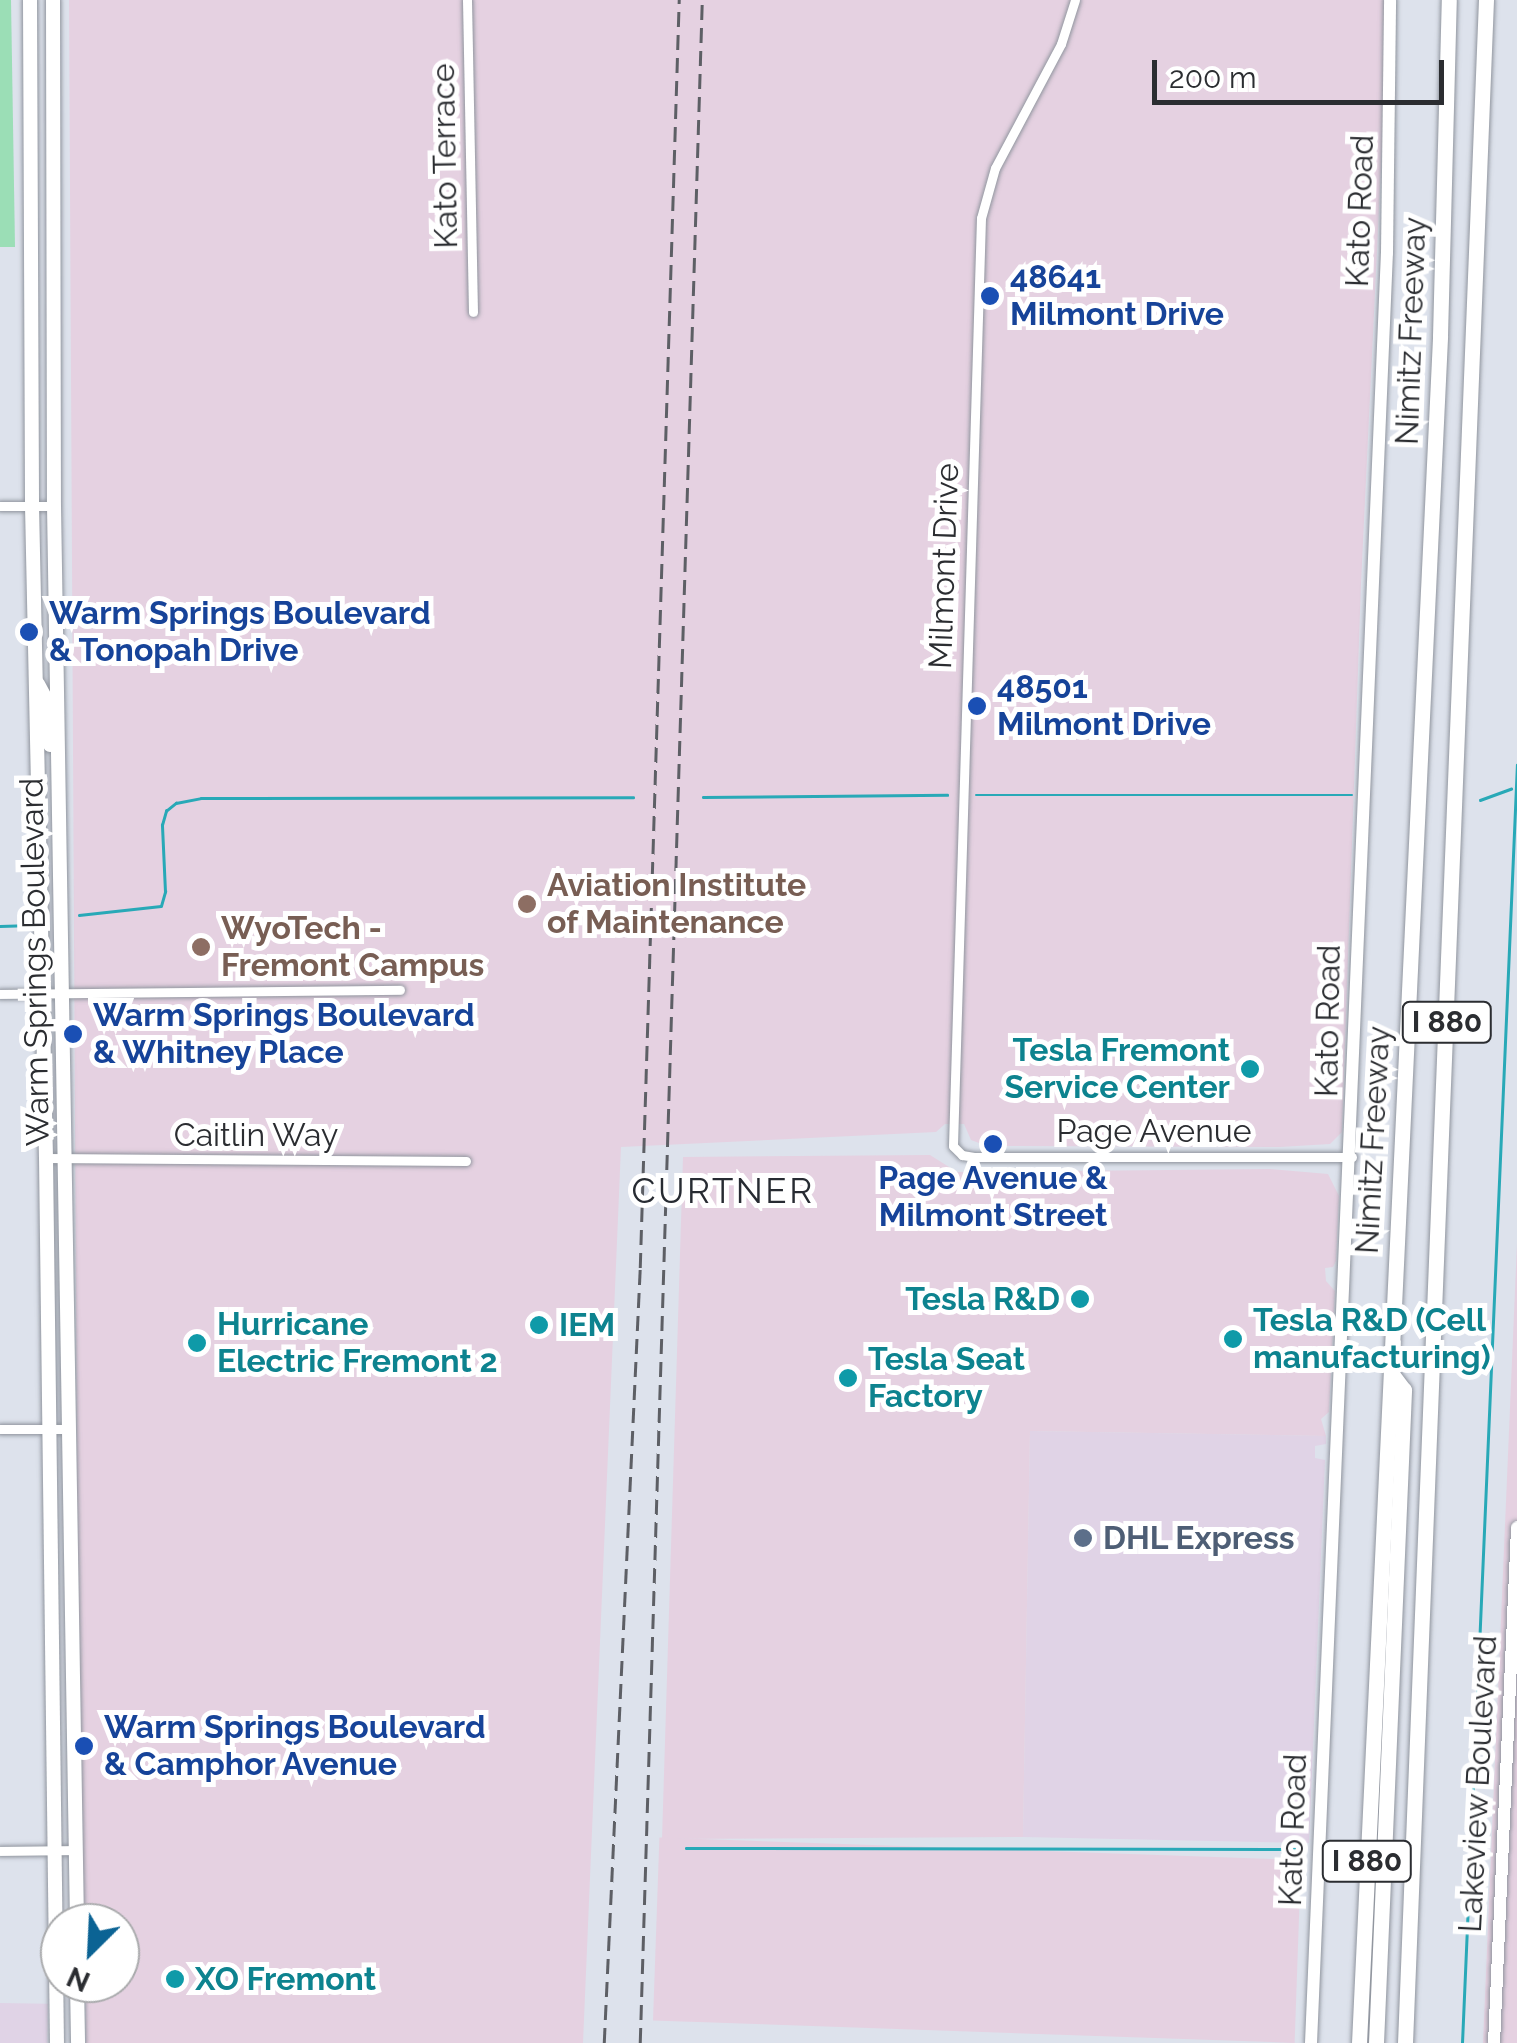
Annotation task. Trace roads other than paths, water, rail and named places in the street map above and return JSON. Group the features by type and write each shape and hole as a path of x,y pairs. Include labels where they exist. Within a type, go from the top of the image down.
{"highway":[{"name":"Nimitz Freeway","path":"1358,2043 1440,336 1449,0"},
{"name":"Nimitz Freeway","path":"1406,2043 1486,0"},
{"name":"I 880","path":"1376,2043 1404,1390 1390,1373"}],"main road":[{"name":"Warm Springs Boulevard","path":"30,0 32,506 44,992 57,2043"},
{"name":"Warm Springs Boulevard","path":"54,0 54,506 65,992 77,1903"},
{"path":"36,679 47,702 50,758 59,768"},
{"path":"78,2003 78,2043"}],"street":[{"name":"Kato Terrace","path":"468,0 474,312"},
{"name":"Milmont Drive","path":"958,1152 952,1142 982,218 994,168 1061,44 1074,0"},
{"name":"Kato Road","path":"1312,2043 1387,253 1394,25 1390,0"},
{"path":"0,506 54,506"},
{"path":"0,994 400,990"},
{"name":"Page Avenue","path":"958,1152 974,1157 1352,1157"},
{"name":"Caitlin Way","path":"46,1158 466,1161"},
{"path":"0,1429 70,1428"},
{"name":"Lakeview Boulevard","path":"1494,2043 1512,1731 1517,1528"},
{"path":"0,1851 76,1850"}],"waterway":[{"path":"1462,2043 1517,765"},
{"path":"1480,800 1511,789"},
{"path":"703,797 947,795"},
{"path":"976,795 1352,795"},
{"path":"79,915 161,906 165,892 162,825 166,811 176,803 201,798 633,797"},
{"path":"0,926 24,925"},
{"path":"686,1848 1298,1849"}],"railway":[{"path":"604,2043 640,1268 679,0"},
{"path":"640,2043 702,0"}],"place":[{"name":"48641 Milmont Drive","path":"990,296"},
{"name":"Warm Springs Boulevard & Tonopah Drive","path":"29,632"},
{"name":"48501 Milmont Drive","path":"977,706"},
{"name":"Aviation Institute of Maintenance","path":"527,904"},
{"name":"WyoTech - Fremont Campus","path":"201,947"},
{"name":"Warm Springs Boulevard & Whitney Place","path":"73,1034"},
{"name":"Tesla Fremont Service Center","path":"1250,1069"},
{"name":"Page Avenue & Milmont Street","path":"993,1144"},
{"name":"Tesla R&D","path":"1080,1299"},
{"name":"IEM","path":"539,1325"},
{"name":"Tesla R&D (Cell manufacturing)","path":"1233,1339"},
{"name":"Hurricane Electric Fremont 2","path":"197,1343"},
{"name":"Tesla Seat Factory","path":"848,1378"},
{"name":"DHL Express","path":"1083,1538"},
{"name":"Warm Springs Boulevard & Camphor Avenue","path":"84,1746"},
{"name":"XO Fremont","path":"175,1979"}],"district":[{"name":"CURTNER","path":"723,1191"}]}
